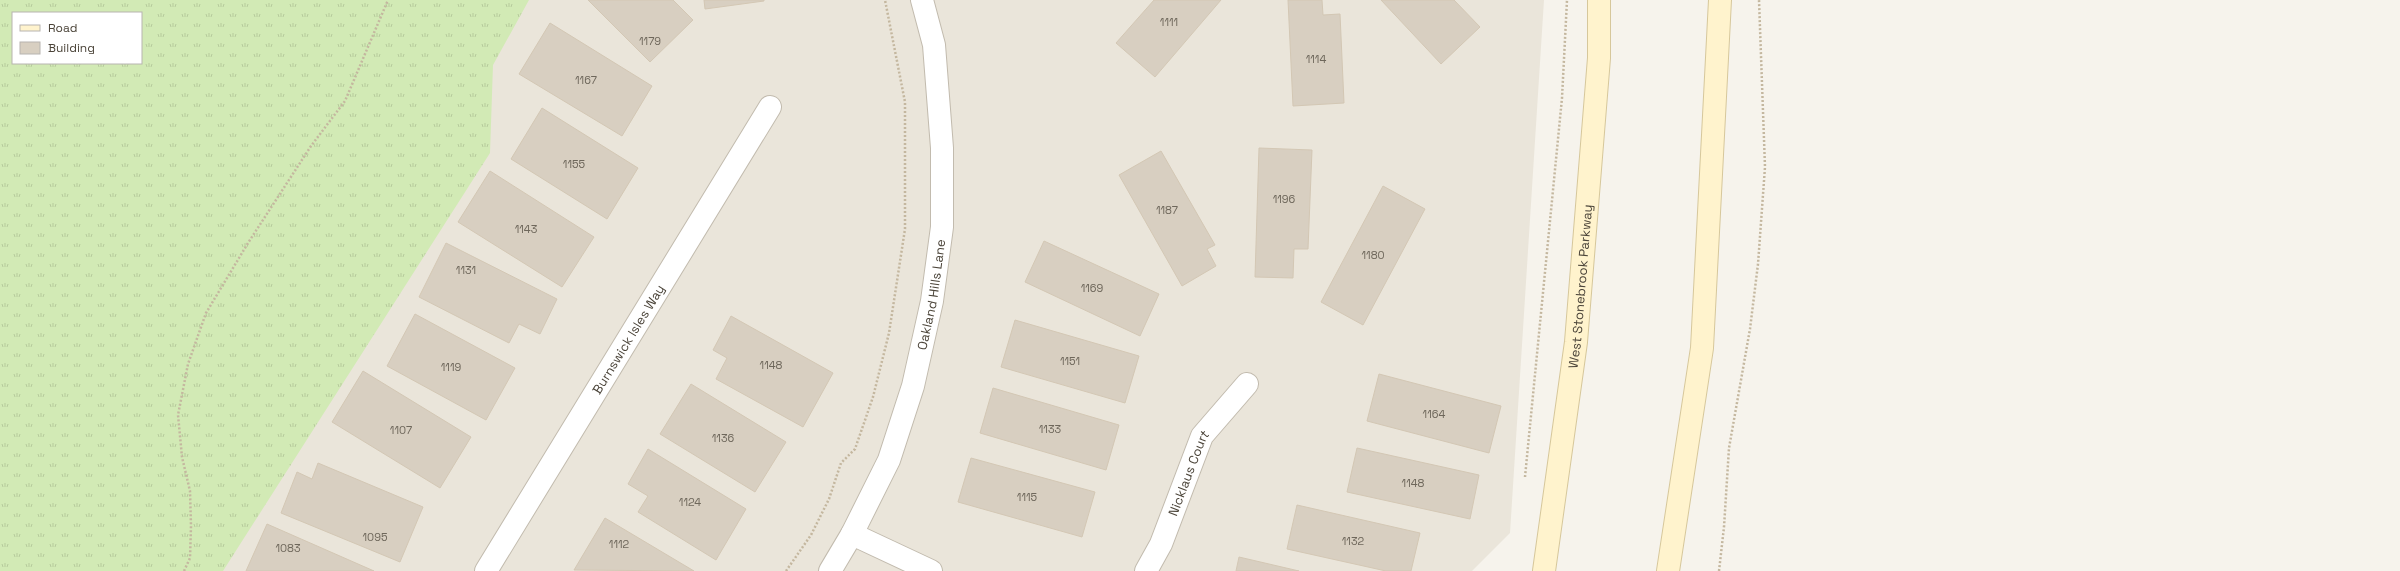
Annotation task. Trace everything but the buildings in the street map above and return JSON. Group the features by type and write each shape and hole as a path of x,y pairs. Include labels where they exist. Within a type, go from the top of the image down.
{"street":[{"name":"Oakland Hills Lane","path":"830,571 852,534 889,460 913,386 933,294 942,227 942,148 934,45 922,0"},
{"name":"West Stonebrook Parkway","path":"1544,571 1576,342 1599,58 1599,0"},
{"path":"1668,571 1702,348 1720,0"},
{"name":"Burnswick Isles Way","path":"486,571 770,107"},
{"name":"Nicklaus Court","path":"1146,571 1160,544 1202,436 1247,384"},
{"path":"852,534 931,571"}],"path":[{"path":"184,571 190,558 192,526 190,491 182,457 178,414 191,356 206,313 248,243 311,146 345,100 388,0"},
{"path":"786,571 811,535 829,499 840,463 855,449 873,397 889,333 905,229 906,116 905,102 885,0"},
{"path":"1524,484 1562,98 1567,0"},
{"path":"1719,571 1724,527 1729,448 1750,329 1759,249 1765,166 1759,0"}],"shaded area":[{"path":"0,0 1544,0 1510,533 1472,571 0,571"}],"green space":[{"path":"0,0 529,0 493,65 490,153 223,571 0,571"}]}
